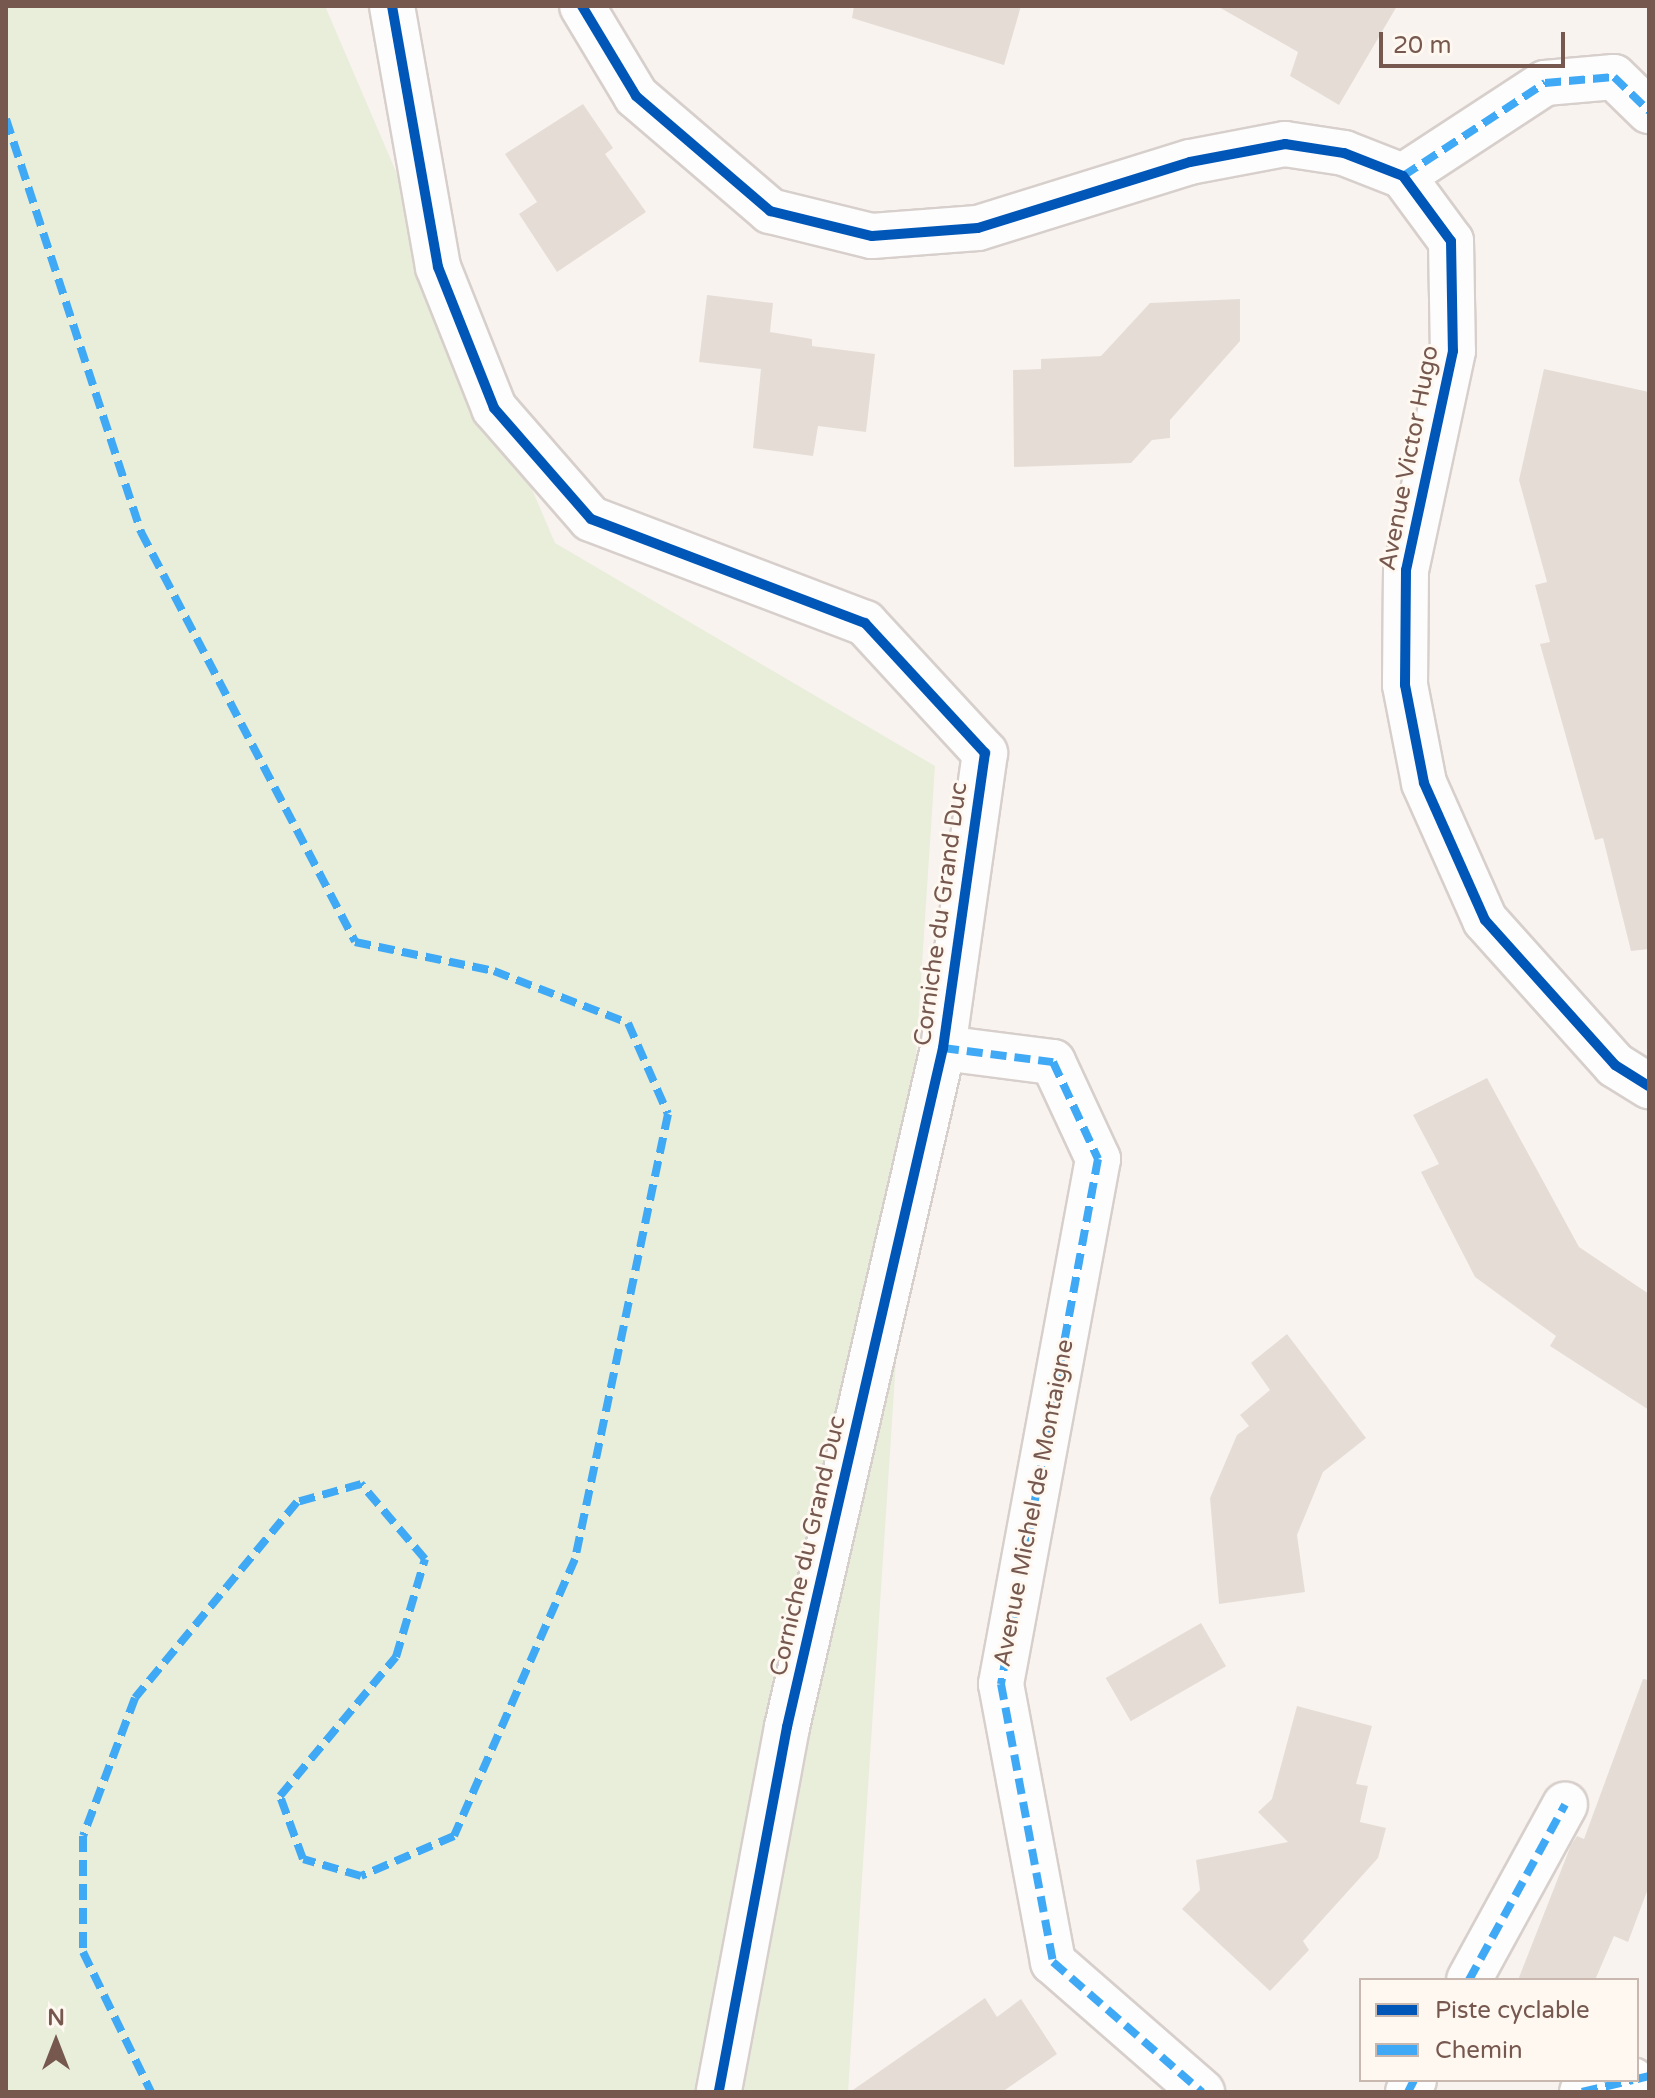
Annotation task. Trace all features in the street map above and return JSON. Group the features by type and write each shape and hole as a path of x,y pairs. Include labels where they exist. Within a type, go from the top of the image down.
{"street":[{"name":"Corniche du Grand Duc","path":"392,6 438,267 494,408 591,519 865,623 985,753 943,1048 787,1727 719,2092"},
{"path":"582,6 636,96 770,211 872,236 978,228 1190,162 1285,144 1344,153 1403,176 1545,83 1614,77 1649,111"},
{"name":"Avenue Victor Hugo","path":"1403,176 1451,241 1453,351 1406,570 1405,685 1424,783 1485,920 1615,1065 1649,1086"},
{"name":"Avenue Michel de Montaigne","path":"943,1048 1053,1062 1098,1159 1001,1684 1053,1962 1202,2092"},
{"path":"1470,1978 1565,1805"},
{"path":"1582,2092 1626,2082"}],"green space":[{"path":"6,6 325,6 555,543 935,766 848,2092 6,2092"}],"building":[{"path":"854,6 1021,6 1004,65 852,18"},
{"path":"1217,6 1397,6 1339,105 1290,76 1298,52"},
{"path":"583,104 613,148 605,154 646,212 557,272 519,214 537,202 505,154"},
{"path":"707,295 773,303 770,332 812,339 812,346 875,354 866,432 818,426 813,456 753,448 761,369 699,362"},
{"path":"1240,299 1240,341 1170,420 1170,438 1152,440 1131,463 1014,467 1013,370 1041,369 1041,359 1101,356 1150,303"},
{"path":"1544,369 1649,392 1649,949 1631,951 1603,838 1595,840 1540,644 1550,642 1535,585 1547,582 1519,480"},
{"path":"1487,1078 1579,1247 1649,1294 1649,1410 1550,1346 1556,1336 1475,1277 1421,1172 1439,1164 1413,1115"},
{"path":"1287,1334 1366,1438 1323,1472 1297,1535 1305,1592 1219,1604 1210,1498 1237,1435 1249,1426 1240,1415 1270,1390 1251,1363"},
{"path":"1201,1623 1226,1666 1131,1721 1106,1678"},
{"path":"1643,1679 1649,1680 1649,1886 1628,1942 1614,1936 1596,1978 1519,1978 1571,1845 1577,1836 1584,1839"},
{"path":"1297,1706 1372,1726 1356,1784 1368,1786 1360,1822 1386,1828 1378,1858 1303,1941 1309,1950 1270,1991 1182,1909 1200,1890 1196,1860 1288,1842 1258,1812 1272,1799"},
{"path":"985,1998 997,2017 1021,1999 1057,2054 1002,2092 850,2092"}],"marked path":[{"path":"1403,176 1545,83 1614,77 1649,111"},
{"path":"6,119 141,532 355,942 494,971 628,1023 668,1114 575,1559 454,1836 361,1876 303,1859 280,1796 396,1657 425,1559 361,1484 297,1502 135,1698 83,1836 83,1952 151,2092"},
{"path":"943,1048 1053,1062 1098,1159 1001,1684 1053,1962 1202,2092"},
{"path":"1470,1978 1565,1805"},
{"path":"1639,2078 1649,2076"},
{"path":"1408,2092 1413,2082"},
{"path":"1582,2092 1624,2082"}],"cycle path":[{"path":"392,6 438,267 494,408 591,519 865,623 985,753 943,1048 787,1727 719,2092"},
{"path":"582,6 636,96 770,211 872,236 978,228 1190,162 1285,144 1344,153 1403,176 1451,241 1453,351 1406,570 1405,685 1424,783 1485,920 1615,1065 1649,1086"}]}
